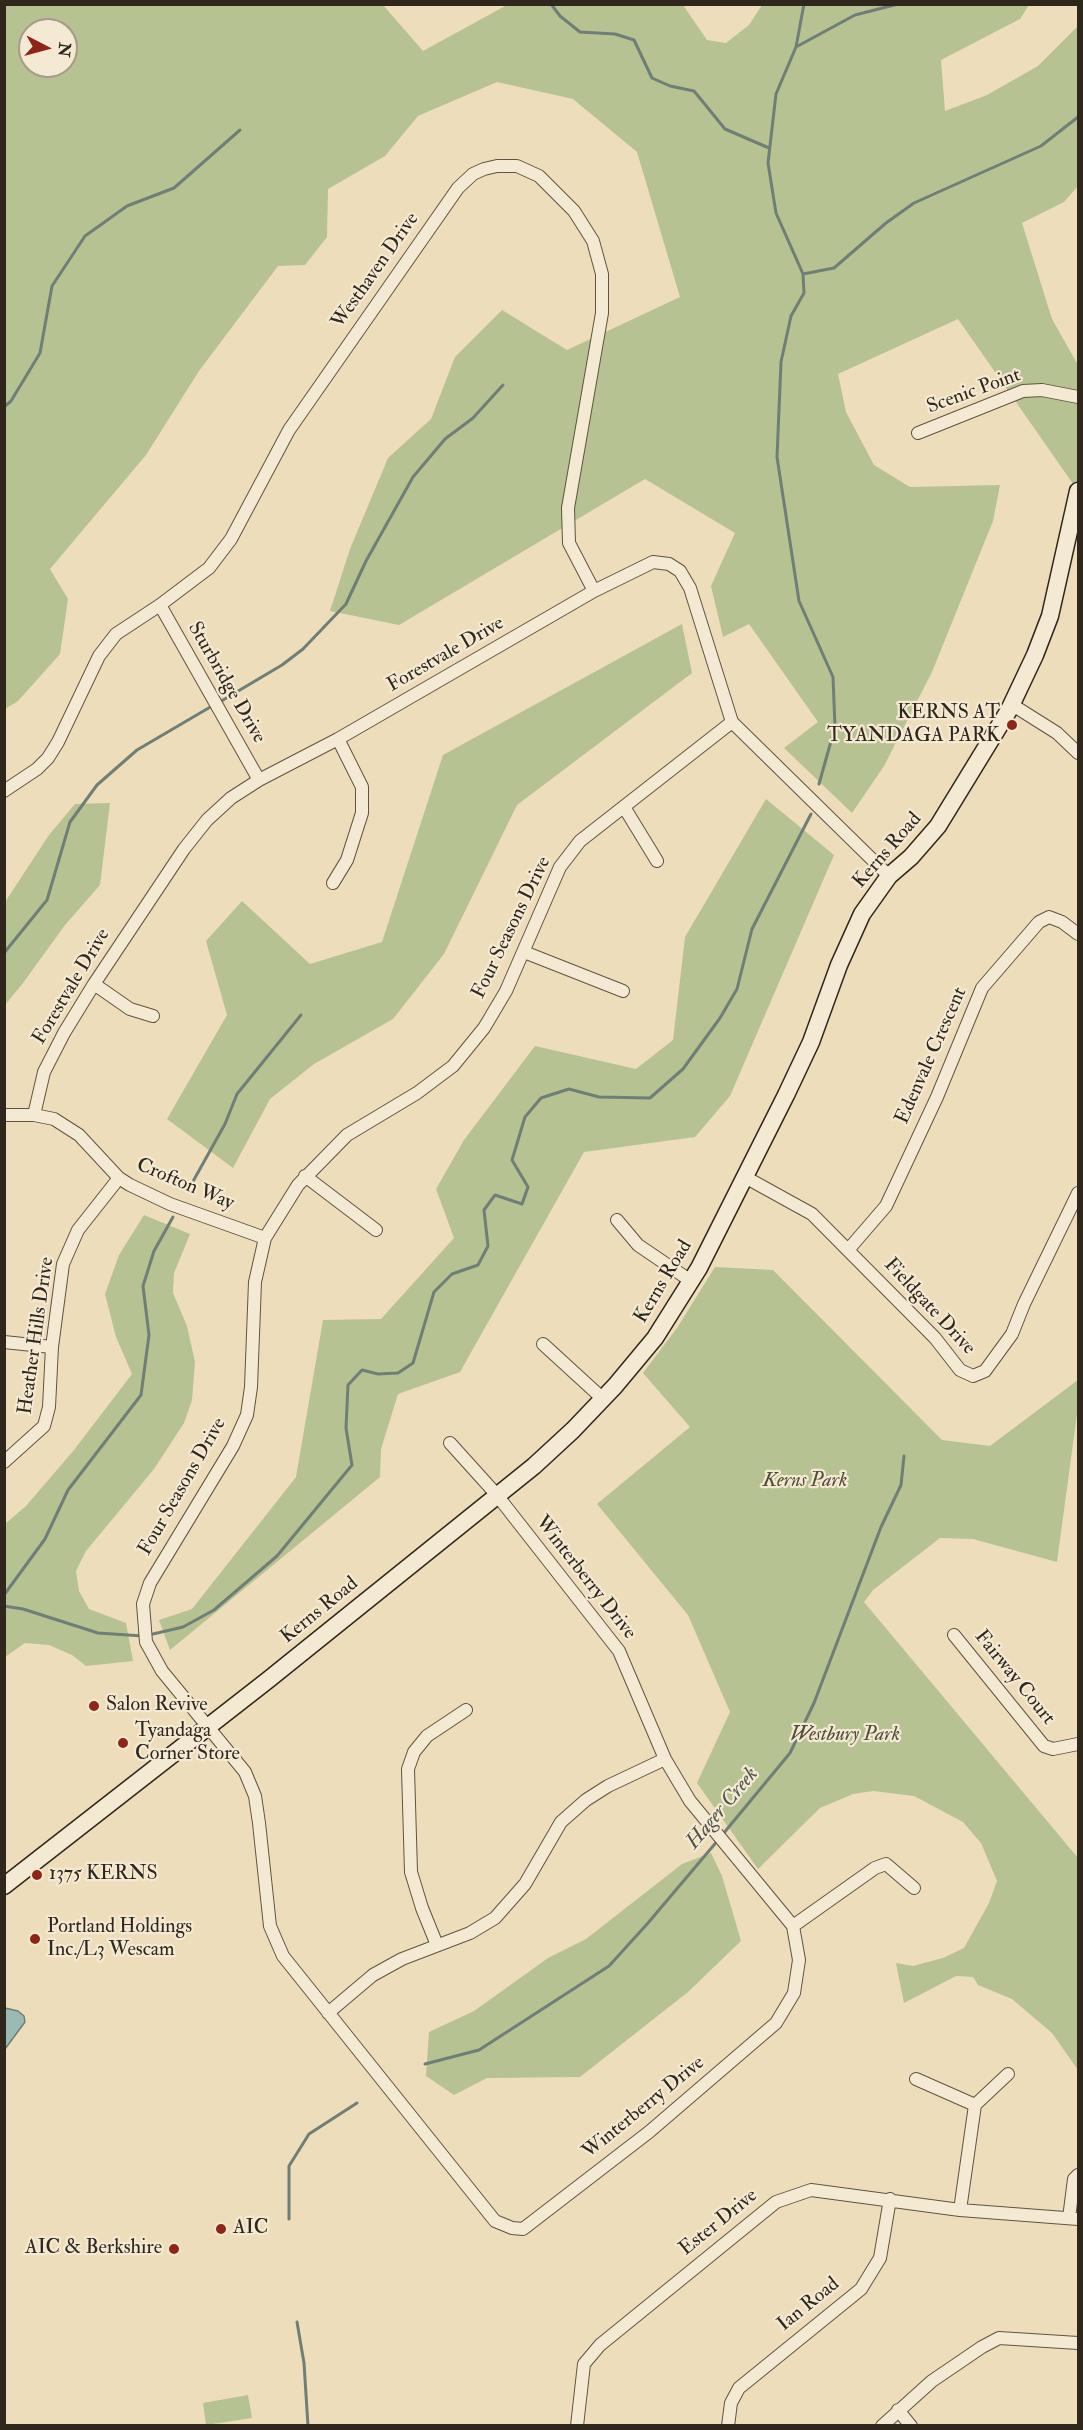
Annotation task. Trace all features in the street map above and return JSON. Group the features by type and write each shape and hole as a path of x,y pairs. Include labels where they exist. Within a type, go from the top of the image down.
{"street":[{"name":"Westhaven Drive","path":"4,791 37,769 48,758 99,656 116,634 160,605 209,568 231,539 289,430 458,188 473,174 484,169 497,166 517,166 539,176 574,211 592,241 602,274 602,313 568,508 569,543 594,591"},
{"name":"Scenic Point","path":"918,434 1023,391 1042,390 1078,397"},
{"name":"Kerns Road","path":"4,1886 209,1726 496,1494 534,1466 602,1398 655,1338 691,1281 811,1042 849,940 862,914 889,876 938,826 1011,704 1035,655 1050,616 1078,491"},
{"name":"Forestvale Drive","path":"34,1115 44,1072 64,1033 94,984 183,849 207,820 231,798 259,780 338,740 594,591 652,562 669,564 680,571 690,588 732,722 889,876"},
{"name":"Sturbridge Drive","path":"160,605 259,780"},
{"path":"1011,704 1057,733 1078,753"},
{"name":"Four Seasons Drive","path":"209,1726 162,1671 146,1642 143,1604 150,1583 232,1446 247,1415 251,1387 255,1282 265,1238 305,1176 347,1134 417,1093 453,1066 484,1028 506,991 560,867 580,842 732,722"},
{"path":"333,883 346,860 362,813 362,787 338,740"},
{"path":"624,807 657,861"},
{"name":"Edenvale Crescent","path":"848,1250 886,1206 937,1097 982,988 1039,922 1049,917 1062,922 1078,934"},
{"path":"524,952 623,991"},
{"path":"94,984 130,1009 153,1016"},
{"name":"Crofton Way","path":"4,1115 34,1115 54,1119 79,1135 118,1178 170,1204 265,1238"},
{"path":"305,1176 376,1230"},
{"name":"Fieldgate Drive","path":"745,1177 812,1214 936,1338 960,1370 973,1376 985,1371 1012,1334 1024,1304 1078,1194"},
{"name":"Heather Hills Drive","path":"4,1462 44,1426 49,1407 52,1347 63,1264 78,1230 118,1178"},
{"path":"617,1220 638,1245 691,1281"},
{"path":"4,1342 52,1347"},
{"path":"543,1344 602,1398"},
{"name":"Winterberry Drive","path":"209,1726 245,1772 255,1796 270,1926 283,1956 495,2221 512,2228 523,2229 649,2132 776,2023 794,1993 799,1960 793,1926 690,1802 665,1759 619,1651 496,1494 450,1443"},
{"name":"Fairway Court","path":"954,1635 1044,1746 1053,1749 1078,1744"},
{"path":"437,1945 411,1872 408,1769 414,1752 427,1736 466,1710"},
{"path":"328,2013 373,1975 437,1945 470,1933 495,1918 525,1884 561,1822 586,1800 608,1786 665,1759"},
{"path":"793,1926 875,1868 886,1864 914,1888"},
{"path":"960,2210 975,2105 1008,2074"},
{"path":"916,2079 975,2105"},
{"path":"1074,2219 1074,2180 1078,2175"},
{"name":"Ester Drive","path":"577,2426 584,2364 600,2345 776,2202 811,2190 960,2210 1074,2219"},
{"name":"Ian Road","path":"728,2426 731,2403 739,2388 861,2289 880,2258 890,2199"},
{"path":"882,2426 932,2381 999,2338 1078,2343"},
{"path":"898,2410 911,2426"}],"green space":[{"path":"5,5 383,5 423,51 507,5 683,5 707,40 726,43 749,25 762,5 1029,5 1020,19 941,60 945,111 987,95 1038,66 1078,26 1078,186 1064,202 1022,223 1052,319 1078,365 1078,491 958,319 838,374 846,412 874,465 910,487 1000,485 993,521 932,672 884,766 852,813 784,748 818,722 749,624 723,637 711,586 735,533 645,479 399,625 330,611 350,549 388,458 431,419 455,357 502,310 567,350 680,297 637,152 573,99 497,82 418,116 385,156 328,189 327,237 305,265 278,266 199,371 146,455 50,569 68,599 60,654 18,701 5,709"},
{"path":"682,624 692,673 517,805 444,954 393,1019 314,1064 270,1099 233,1168 167,1119 227,1015 206,941 242,901 310,964 382,942 443,755"},
{"path":"766,799 834,855 730,1096 695,1137 584,1152 460,1372 398,1394 381,1449 380,1477 170,1650 159,1620 192,1609 296,1477 323,1320 381,1319 454,1238 436,1189 464,1140 535,1046 636,1069 673,1040 685,937"},
{"path":"110,803 100,885 65,925 5,1005 5,902 49,835 75,804"},
{"path":"144,1215 190,1234 174,1273 173,1293 187,1326 195,1362 192,1400 184,1423 154,1469 86,1551 76,1571 79,1591 89,1609 126,1623 133,1661 86,1666 72,1655 49,1645 25,1643 5,1657 5,1524 26,1506 74,1450 132,1374 116,1337 105,1294 119,1255"},
{"name":"Kerns Park","path":"715,1267 773,1270 942,1440 990,1446 1078,1380 1077,1414 1057,1562 973,1539 940,1538 873,1590 864,1602 1078,1858 1078,2070 1052,2033 1012,1999 978,1985 973,1977 956,1976 904,2003 896,1963 913,1966 943,1958 964,1948 989,1903 997,1881 981,1843 963,1822 914,1796 873,1791 853,1794 820,1808 758,1869 697,1783 730,1712 688,1615 597,1504 690,1427 643,1373 677,1328"},
{"path":"711,1853 722,1876 741,1941 688,1992 580,2077 487,2078 454,2095 426,2076 429,2032 474,2011 548,1958 586,1939 682,1864"},
{"path":"248,2395 252,2418 206,2425 203,2403"}],"water":[{"path":"5,2008 18,2011 24,2016 25,2022 5,2049"}],"waterway":[{"path":"551,4 560,16 580,32 615,34 634,40 652,78 670,86 694,91 725,129 769,148"},
{"path":"804,4 796,47 776,94 768,163 776,213 803,274 804,293 791,316 781,362 777,457 799,601 833,677 835,727 819,784"},
{"path":"796,47 855,15 898,4"},
{"path":"803,274 834,268 886,223 914,203 1041,146 1078,117"},
{"path":"4,407 11,401 40,353 52,286 85,236 127,206 174,188 240,130"},
{"path":"218,703 282,665 303,649 346,604 366,561 413,477 445,439 473,418 503,385"},
{"path":"4,953 47,900 70,822 97,785 137,750 212,706"},
{"path":"153,1634 183,1627 214,1610 277,1556 352,1465 346,1428 348,1385 362,1370 378,1374 398,1373 413,1363 434,1292 452,1274 478,1265 488,1246 484,1210 495,1195 522,1204 528,1187 512,1160 525,1117 541,1098 569,1089 599,1097 650,1098 683,1069 720,1018 737,989 752,929 811,814"},
{"path":"191,1185 225,1124 237,1094 301,1015"},
{"path":"4,1595 45,1539 68,1490 141,1395 149,1335 143,1286 154,1251 173,1217"},
{"name":"Hager Creek","path":"723,1834 790,1753 814,1703 881,1527 901,1485 904,1456"},
{"path":"4,1606 23,1609 98,1633 143,1636"},
{"name":"Hager Creek","path":"425,2064 479,2050 609,1966 719,1839"},
{"name":"Hager Creek","path":"289,2219 289,2166 309,2134 357,2103"},
{"name":"Hager Creek","path":"297,2322 304,2363 308,2426"}],"place":[{"name":"KERNS AT TYANDAGA PARK","path":"1012,725"},
{"name":"Salon Revive","path":"94,1706"},
{"name":"Tyandaga Corner Store","path":"123,1743"},
{"name":"1375 KERNS","path":"37,1875"},
{"name":"Portland Holdings Inc./L3 Wescam","path":"35,1939"},
{"name":"AIC","path":"221,2229"},
{"name":"AIC & Berkshire","path":"174,2249"}],"park label":[{"name":"Westbury Park","path":"845,1736"}]}
